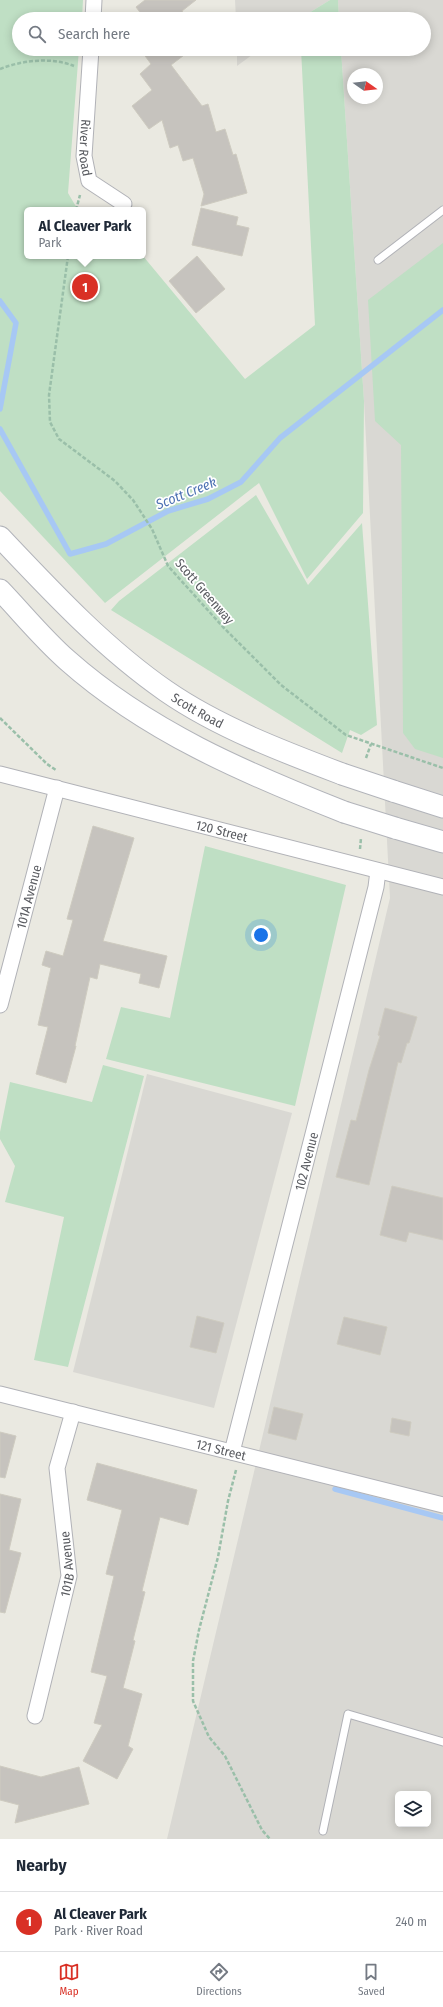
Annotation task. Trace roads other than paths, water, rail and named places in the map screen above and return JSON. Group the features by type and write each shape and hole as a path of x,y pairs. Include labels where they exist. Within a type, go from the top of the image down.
{"main road":[{"name":"Scott Road","path":"0,537 91,630 128,663 168,692 254,738 342,774 443,807"},
{"path":"0,590 66,660 149,722 194,747 243,771 344,812 443,842"}],"street":[{"path":"93,12 94,0"},
{"name":"River Road","path":"91,56 84,156 89,180 124,204"},
{"name":"120 Street","path":"0,774 443,887"},
{"name":"101A Avenue","path":"0,1005 57,788"},
{"name":"102 Avenue","path":"232,1452 374,895 378,870"},
{"name":"121 Street","path":"0,1394 443,1505"},
{"name":"101B Avenue","path":"35,1716 69,1576 57,1468 73,1412"}],"lane":[{"path":"378,260 443,210"},
{"path":"323,1831 348,1714 443,1742"}],"waterway":[{"name":"Scott Creek","path":"0,301 16,323 0,409"},
{"name":"Scott Creek","path":"0,429 70,554 106,544 168,511 208,499 241,482 280,438 443,310"},
{"path":"335,1489 443,1518"}],"place":[{"name":"Al Cleaver Park","path":"85,287"}]}
